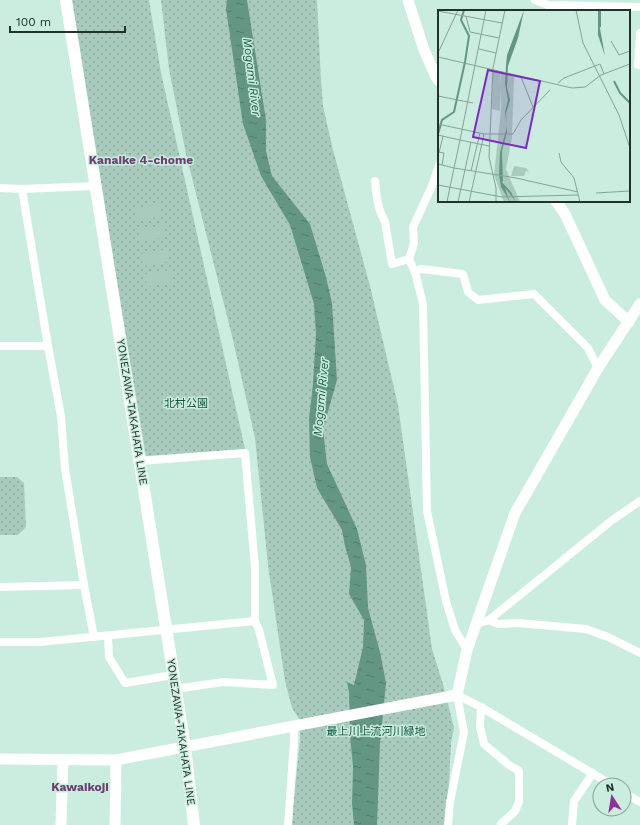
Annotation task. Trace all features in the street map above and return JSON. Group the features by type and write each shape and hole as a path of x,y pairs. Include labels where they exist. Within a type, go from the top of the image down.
{"main road":[{"name":"YONEZAWA-TAKAHATA LINE","path":"66,0 185,747 194,825"}],"street":[{"path":"408,0 424,50 438,79"},
{"path":"534,0 548,5 640,7"},
{"path":"638,65 640,34"},
{"path":"438,167 432,186 413,227 414,243 409,259 415,272 423,304 427,511 446,601 455,630 467,650"},
{"path":"375,180 377,199 384,222 392,264 409,259"},
{"path":"0,188 95,186"},
{"path":"22,188 61,416 65,469 94,637"},
{"path":"557,202 565,214 605,300 629,322"},
{"path":"415,272 421,269 463,274 468,292 478,300 534,294 588,348 598,368"},
{"path":"448,825 450,802 464,732 457,696 467,650 515,513 598,368 640,304"},
{"path":"0,346 48,346"},
{"path":"140,461 244,453 255,566 255,621 259,630 272,685 223,682 175,689"},
{"path":"476,624 489,620 611,521 640,501"},
{"path":"0,587 84,585"},
{"path":"489,620 498,624 518,623 586,629 608,637 640,653"},
{"path":"0,642 40,642 255,621"},
{"path":"108,636 109,657 125,683 173,675"},
{"path":"0,759 116,760 457,696 482,707 599,777"},
{"path":"482,707 480,727 484,744 509,765 519,771 519,802 515,811 501,824 502,825"},
{"path":"288,825 294,726"},
{"path":"61,825 63,760"},
{"path":"115,825 116,760"},
{"path":"572,825 574,801 592,773"}],"green space":[{"name":"北村公園","path":"70,0 149,0 161,73 245,449 146,456"},
{"name":"最上川上流河川緑地","path":"161,0 317,1 323,106 333,150 370,286 398,405 432,649 443,684 454,728 451,743 448,802 445,825 291,825 300,740 300,720 292,708 285,681 268,565 255,438 233,340 186,154 169,69"},
{"path":"160,204 162,216 136,221 134,208"},
{"path":"164,225 166,237 140,242 138,230"},
{"path":"167,249 169,262 143,266 141,254"},
{"path":"170,270 173,282 147,287 144,274"},
{"path":"0,477 17,477 24,483 26,527 18,535 0,535"}],"water":[{"name":"Mogami River","path":"227,0 247,0 266,120 266,151 272,176 310,224 332,303 337,380 323,429 327,464 357,529 366,565 368,608 380,652 386,683 380,744 377,825 354,825 352,804 353,767 350,735 349,692 347,682 354,685 363,647 364,620 349,594 351,567 342,530 317,488 310,457 309,419 316,334 314,304 290,225 261,176 243,124 226,9"}],"district":[{"name":"Kanaike 4-chome","path":"141,160"},
{"name":"Kawaikoji","path":"80,787"}]}
